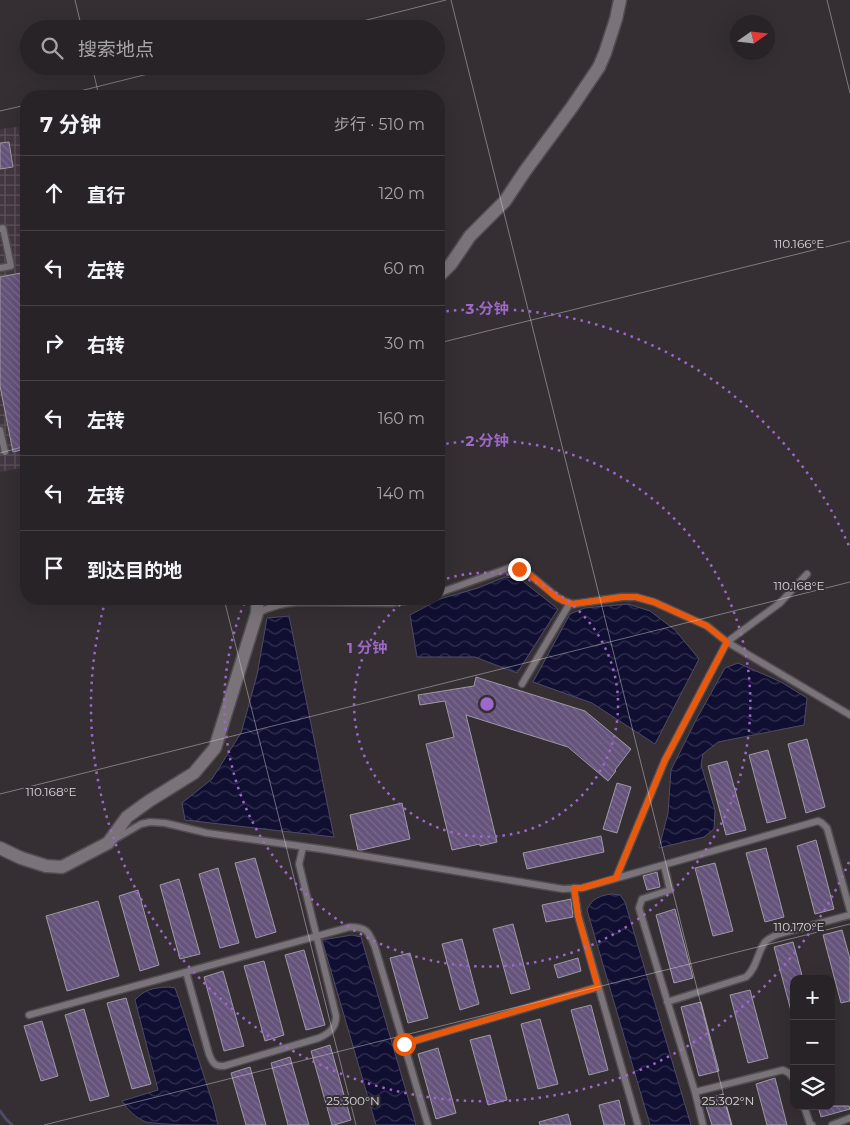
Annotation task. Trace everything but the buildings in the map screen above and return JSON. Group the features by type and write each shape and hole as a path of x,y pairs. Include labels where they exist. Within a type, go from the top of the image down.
{"street":[{"path":"445,270 470,236 504,201 599,68 616,19 620,0"},
{"path":"0,848 46,866 62,867 108,843 127,817 149,800 194,773 215,748 257,613 258,605"}],"lane":[{"path":"0,229 3,228 11,266 0,268"},
{"path":"0,430 5,452"},
{"path":"445,590 509,568 514,568 529,574 556,597 573,604 622,597 636,597 654,602 707,626 727,642 850,715"},
{"path":"616,878 665,760 727,642 780,603 807,574"},
{"path":"522,684 570,603"},
{"path":"257,613 276,605"},
{"path":"108,843 140,824 150,822 166,823 207,833 563,889 582,888 818,821 827,828 850,910"},
{"path":"186,972 209,1054 214,1064 224,1066 319,1038 330,1032 335,1026 336,1016 298,864 303,847"},
{"path":"664,865 670,890 642,899 639,908 695,1092 703,1125"},
{"path":"574,888 578,916 638,1125"},
{"path":"667,1002 746,977 752,972 765,942 772,937 850,915"},
{"path":"29,1015 350,927 362,928 369,934 375,947 428,1125"},
{"path":"404,1044 598,987"},
{"path":"695,1092 783,1070 790,1074"},
{"path":"805,1110 812,1125"},
{"path":"832,1125 850,1118"}],"shaded area":[{"path":"18,127 20,140 20,468 0,472 0,129"}],"water":[{"path":"505,577 520,579 558,609 517,673 475,657 417,657 410,615 429,605 445,605 445,598 478,588"},
{"path":"628,604 650,611 675,630 699,659 655,744 592,703 533,682 570,614 585,608"},
{"path":"289,616 334,837 185,820 182,803 212,779 241,733 257,675 267,618"},
{"path":"738,663 781,682 807,698 804,725 718,742 703,754 701,765 715,810 714,829 704,837 659,848 668,813 671,770 725,668"},
{"path":"612,894 620,895 625,902 691,1125 650,1125 587,910 597,898"},
{"path":"352,935 361,937 416,1125 376,1125 322,940"},
{"path":"168,987 175,988 179,999 218,1125 146,1122 127,1108 122,1101 158,1090 135,1000 142,993"}],"waterway":[{"path":"0,1111 12,1125"}],"route":[{"path":"404,1044 598,987 578,916 574,888 582,888 616,878 665,760 727,642 707,626 654,602 636,597 622,597 573,604 564,601 556,597 529,574 519,569"}]}
